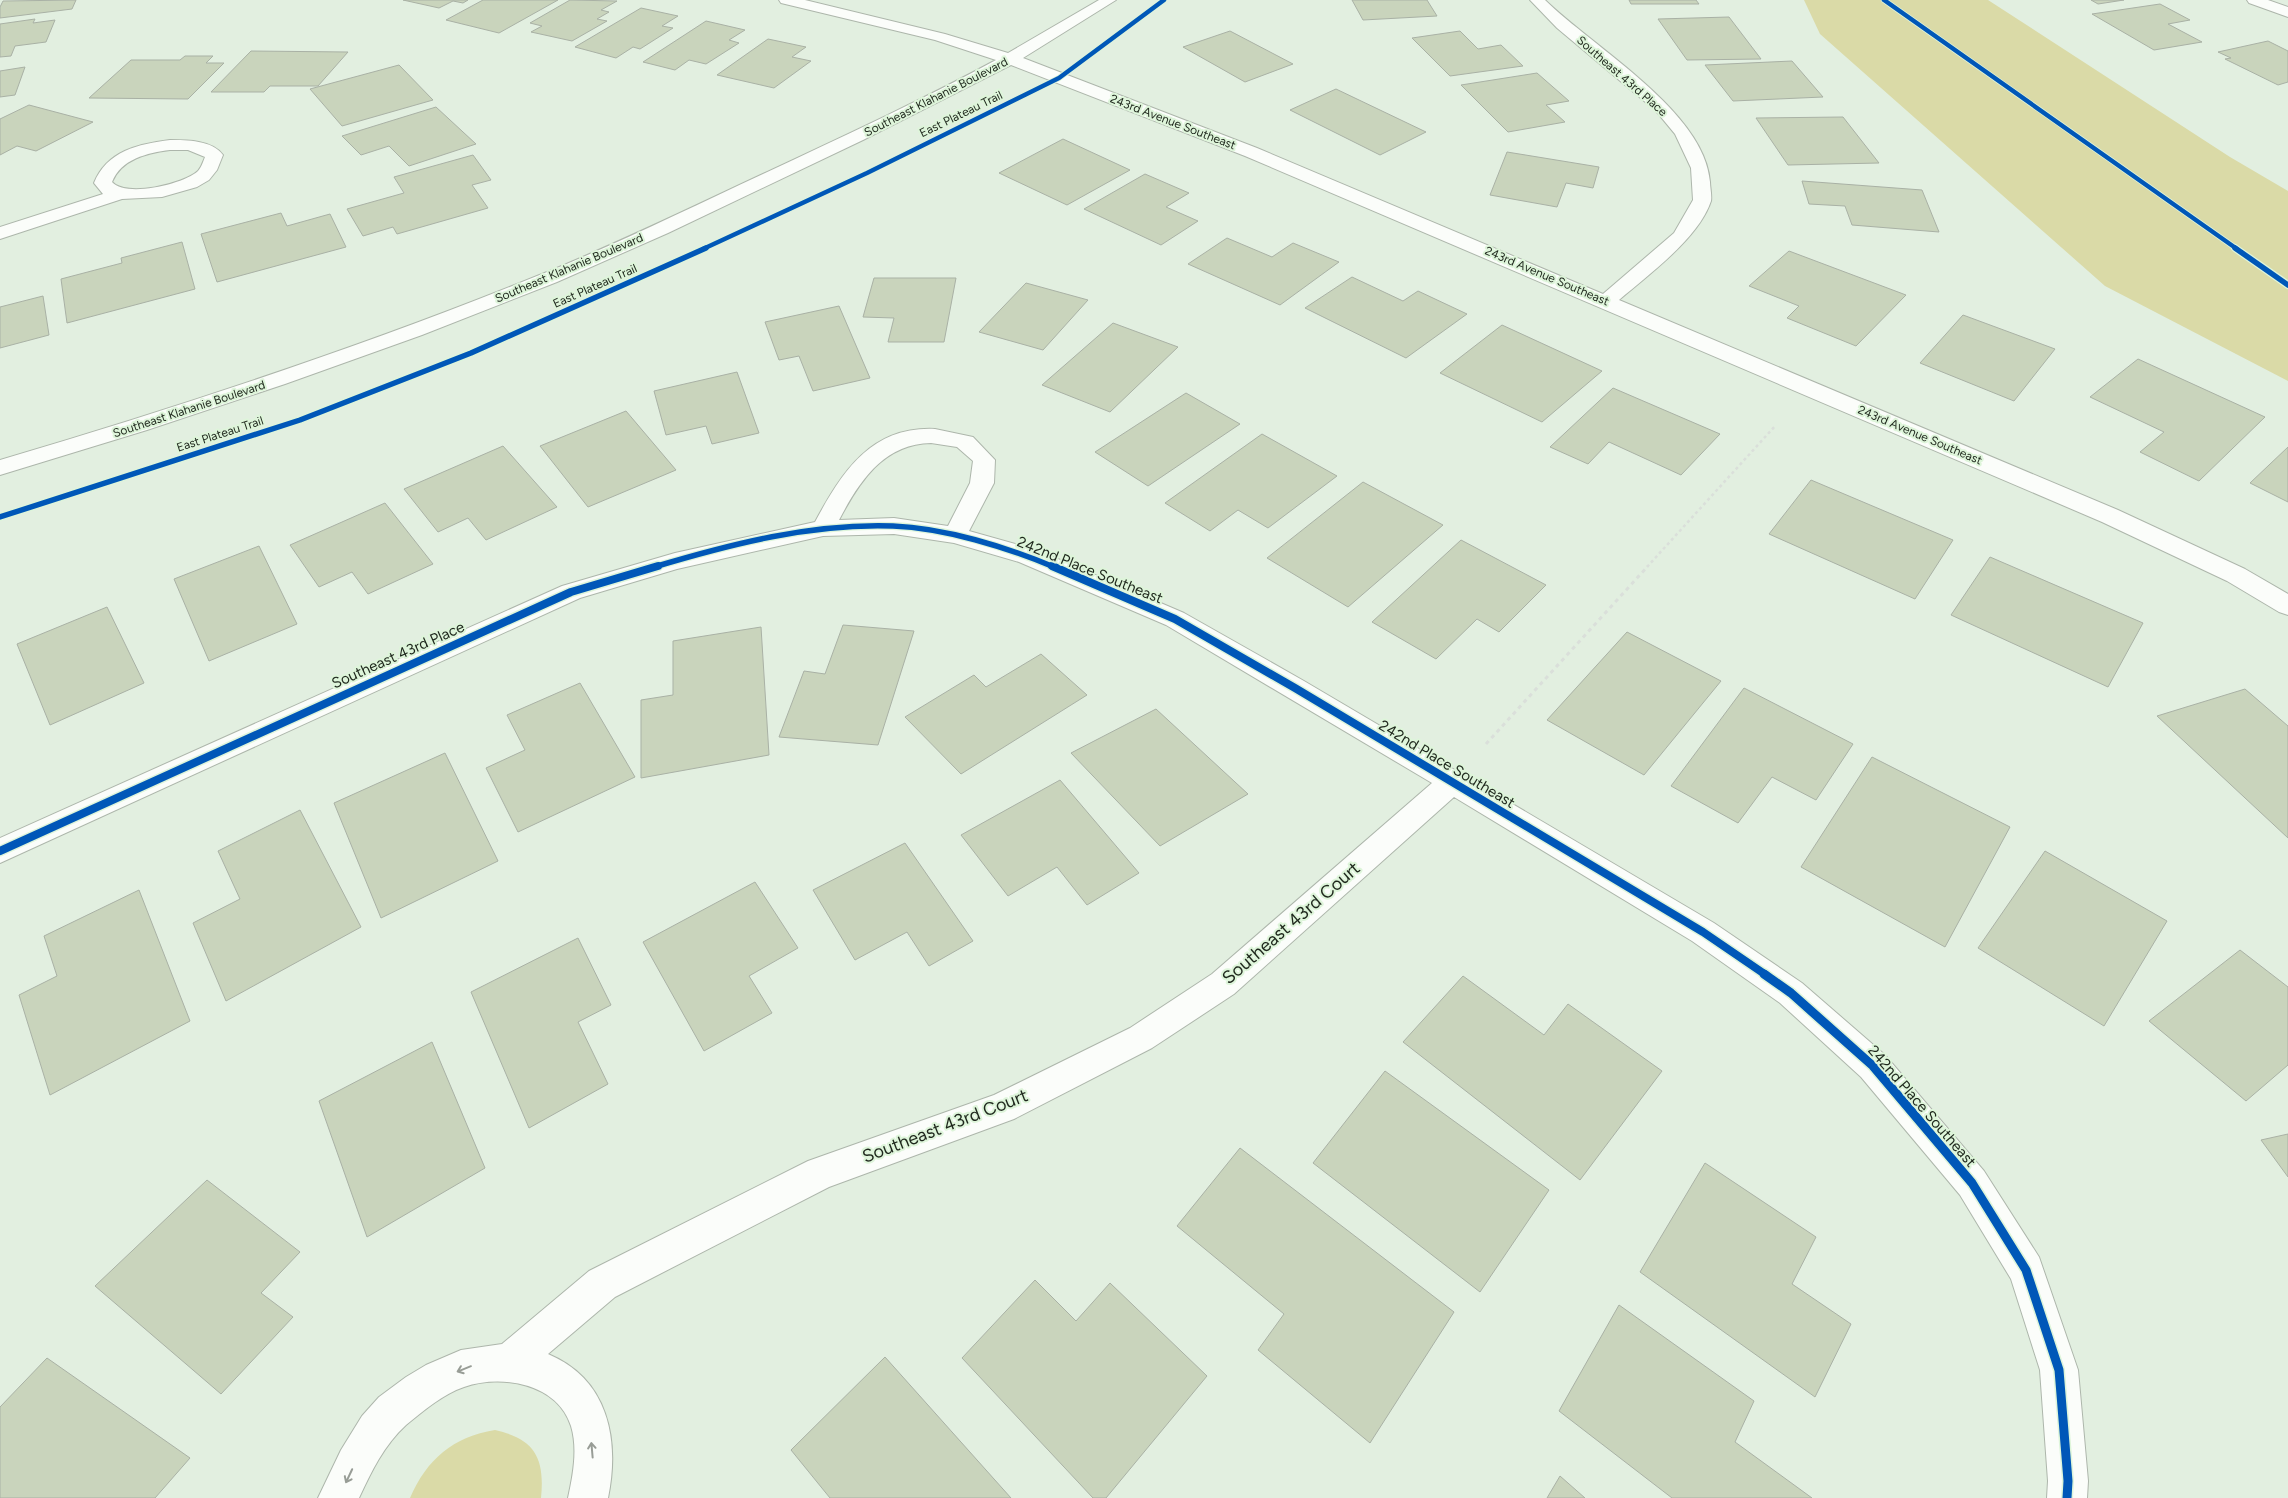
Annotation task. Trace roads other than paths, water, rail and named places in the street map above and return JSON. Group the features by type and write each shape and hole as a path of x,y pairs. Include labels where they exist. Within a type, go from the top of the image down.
{"street":[{"name":"243rd Avenue Southeast","path":"786,0 940,37 1010,59 1251,152 1810,387 2118,520 2236,575 2288,606"},
{"name":"Southeast Klahanie Boulevard","path":"0,468 266,385 424,328 552,277 678,221 872,130 1010,59 1109,0"},
{"name":"Southeast 43rd Place","path":"1537,0 1562,25 1662,107 1683,133 1700,168 1702,200 1681,236 1606,301"},
{"path":"2254,0 2288,12"},
{"path":"0,233 121,194 138,195 177,188 207,172 214,163 214,155 208,149 196,145 180,144 142,151 112,166 104,175 104,183 109,190 121,194"},
{"path":"823,528 849,480 866,460 886,445 926,435 968,441 984,460 982,483 955,535"},
{"name":"242nd Place Southeast","path":"823,528 894,526 955,535 1028,556 1175,620 1295,688 1703,932 1792,993 1873,1066 1972,1183 2026,1270 2059,1370 2068,1480 2067,1498"},
{"name":"Southeast 43rd Place","path":"0,851 571,592 675,561 823,528"},
{"name":"Southeast 43rd Court","path":"511,1362 602,1284 820,1173 1002,1108 1141,1038 1223,984 1451,782"},
{"path":"338,1498 359,1453 391,1413 429,1384 470,1366 511,1362 546,1372 573,1393 590,1427 594,1470 588,1498"}]}
